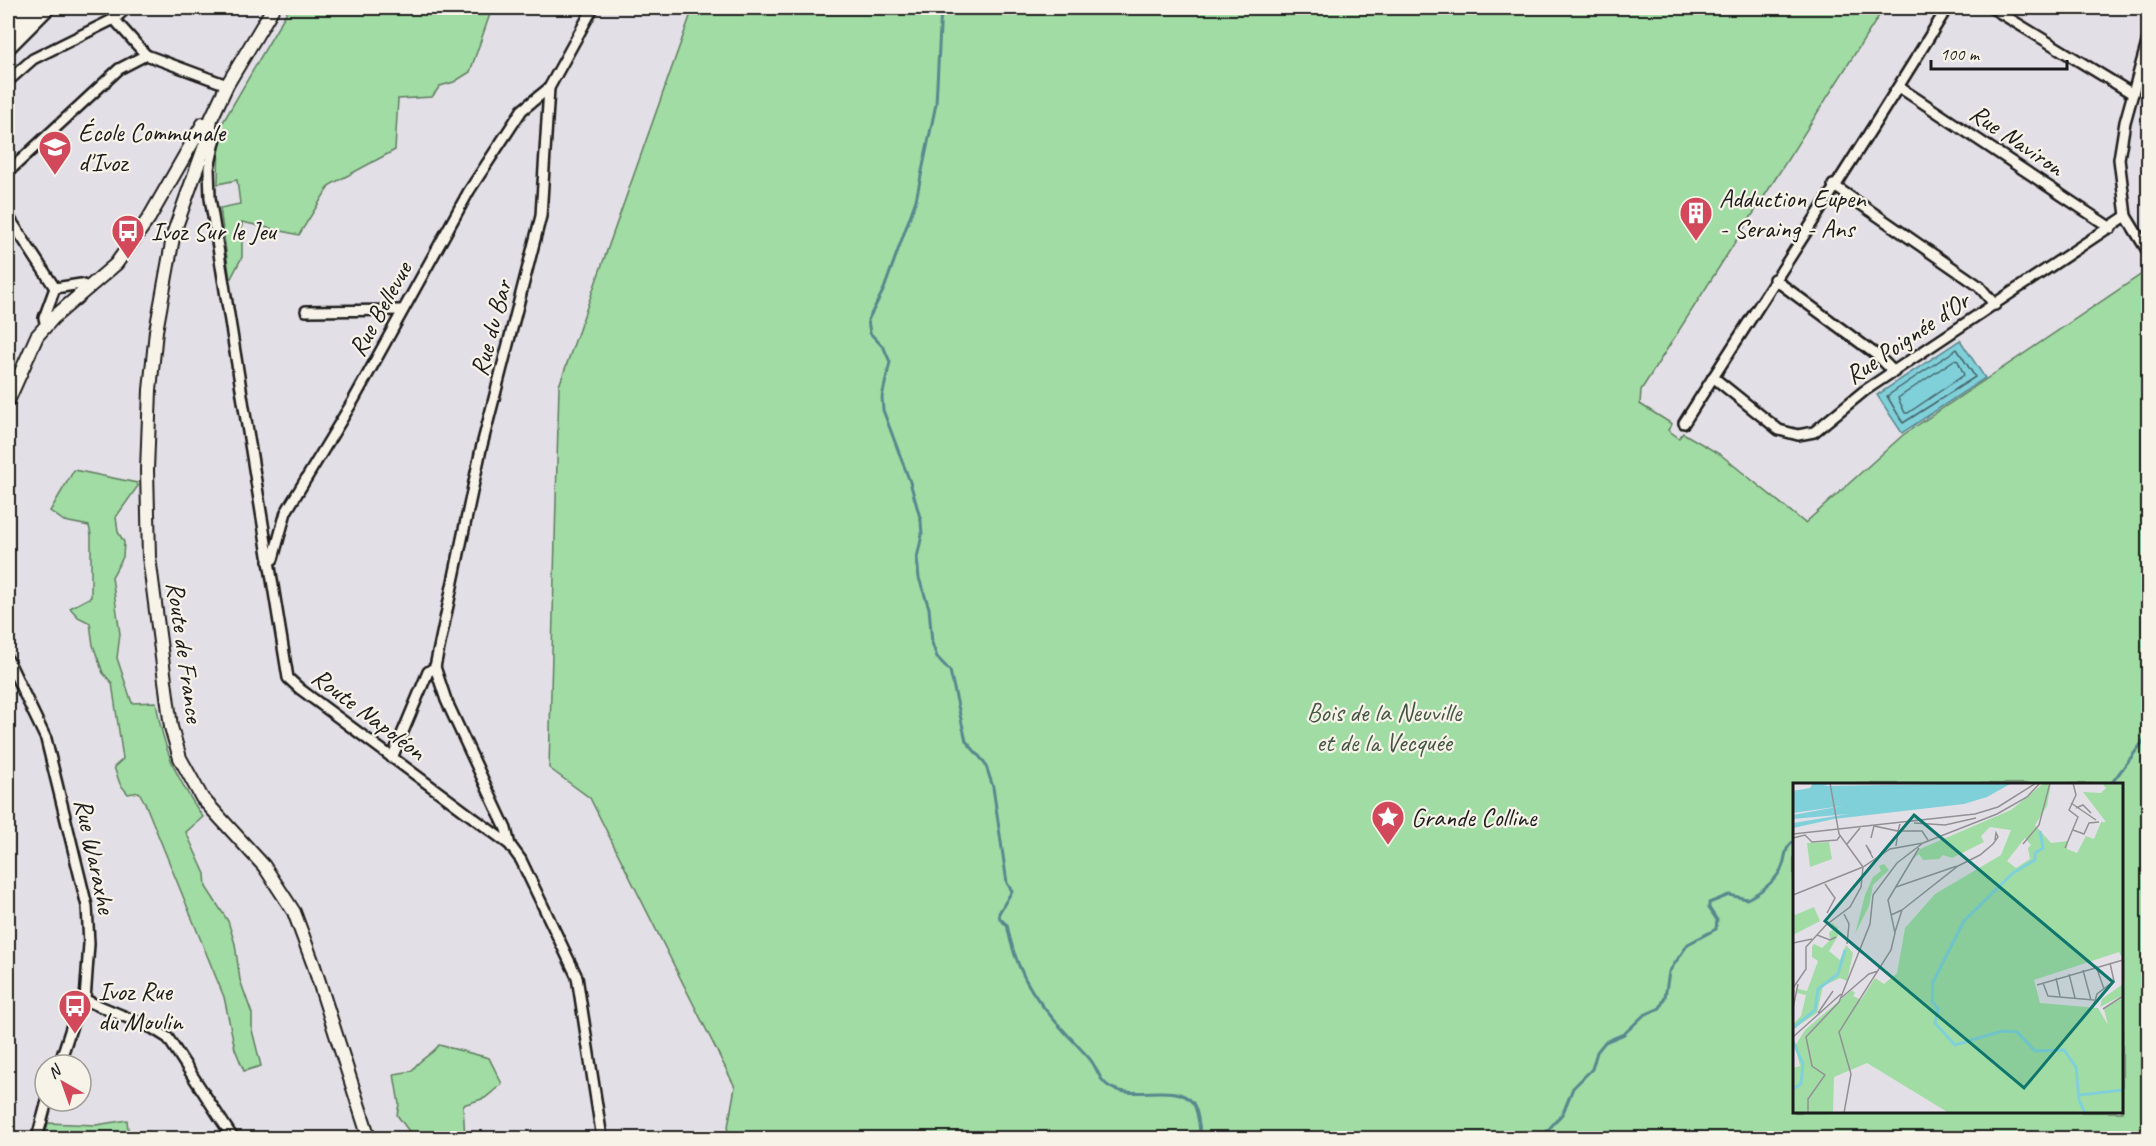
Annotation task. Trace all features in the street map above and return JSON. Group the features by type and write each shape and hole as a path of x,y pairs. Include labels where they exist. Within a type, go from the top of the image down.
{"highway":[{"path":"8,29 29,8"},
{"path":"8,46 46,8"}],"main road":[{"name":"Route de France","path":"273,8 227,85 211,119 210,129 174,232 156,331 150,390 147,470 149,557 171,727 180,758 194,787 209,807 264,866 294,912 311,957 369,1138"},
{"path":"8,401 30,349 46,325 116,264 137,236 203,124 210,129"}],"street":[{"path":"8,81 33,59 114,19 127,8"},
{"name":"Rue du Bar","path":"392,758 428,672 435,667 481,449 539,227 548,144 549,88 593,8"},
{"path":"1684,423 1947,8"},
{"path":"1992,8 2133,94"},
{"path":"114,19 146,55 227,85"},
{"path":"2148,39 2122,133 2119,159 2126,216 2148,252"},
{"path":"8,172 119,69 146,55"},
{"name":"Rue Naviron","path":"1899,87 2111,228"},
{"name":"Rue Bellevue","path":"268,561 273,559 286,512 353,401 455,215 503,136 522,110 549,88"},
{"name":"Route Napoléon","path":"210,129 217,133 208,176 210,198 288,678 510,845 528,870 577,977 602,1138"},
{"path":"1833,185 1979,286 1995,305"},
{"path":"8,216 55,288"},
{"name":"Rue Poignée d'Or","path":"1713,377 1779,430 1798,435 1820,428 1853,398 2126,216"},
{"path":"1774,279 1878,356 1893,372"},
{"path":"55,288 81,284 89,288"},
{"path":"46,325 44,318 55,288"},
{"path":"306,311 402,310"},
{"name":"Rue Waraxhe","path":"8,660 46,739 68,820 89,925 85,1000 74,1019 63,1053"},
{"path":"435,667 446,700 506,829 510,845"},
{"path":"85,1000 152,1028 168,1038 232,1138"},
{"path":"37,1138 44,1113"}],"green space":[{"path":"289,8 495,8 490,14 470,72 454,82 440,86 432,97 398,99 395,150 330,185 299,235 242,222 242,257 230,280 220,208 240,204 237,180 218,184 219,129"},
{"name":"Bois de la Neuville et de la Vecquée","path":"693,8 1884,8 1641,390 1640,404 1672,424 1668,430 1679,438 1683,433 1721,455 1805,523 1903,435 2148,270 2148,1138 726,1138 735,1087 590,798 549,768 559,386"},
{"path":"74,470 137,483 138,486 116,517 118,532 124,542 123,557 112,577 120,634 117,658 132,703 156,702 162,734 172,762 185,789 203,817 186,832 205,874 206,887 228,921 235,944 240,980 252,1014 252,1030 261,1066 244,1071 235,1049 224,997 145,803 139,792 128,794 120,784 114,767 123,759 112,683 103,673 93,645 90,623 78,617 70,608 91,597 89,526 64,521 50,511"},
{"path":"439,1045 489,1058 502,1084 485,1098 463,1105 465,1138 414,1138 397,1115 399,1104 394,1074 412,1071"},
{"path":"127,1120 129,1138 44,1138 48,1123 96,1125"}],"water":[{"path":"1960,340 1985,378 1902,433 1877,395"}],"waterway":[{"path":"941,8 936,104 916,200 884,289 868,320 870,333 884,348 890,362 882,397 883,410 910,482 921,521 922,535 917,558 919,578 929,608 932,643 937,657 950,671 966,741 985,763 993,787 1007,883 1012,891 999,913 1000,919 1007,925 1012,947 1027,983 1048,1012 1092,1062 1106,1084 1120,1091 1166,1092 1186,1097 1193,1103 1198,1115 1201,1138"},
{"path":"2112,783 2148,735"},
{"path":"1541,1138 1563,1113 1573,1088 1592,1069 1597,1052 1605,1042 1624,1034 1644,1015 1660,1008 1665,997 1669,972 1688,944 1716,929 1717,920 1709,908 1709,903 1729,895 1747,899 1764,888 1779,873 1789,845 1793,842"}],"place":[{"name":"École Communale d'Ivoz","path":"55,176"},
{"name":"Adduction Eupen - Seraing - Ans","path":"1696,242"},
{"name":"Ivoz Sur le Jeu","path":"128,260"},
{"name":"Grande Colline","path":"1388,846"},
{"name":"Ivoz Rue du Moulin","path":"75,1035"}]}
